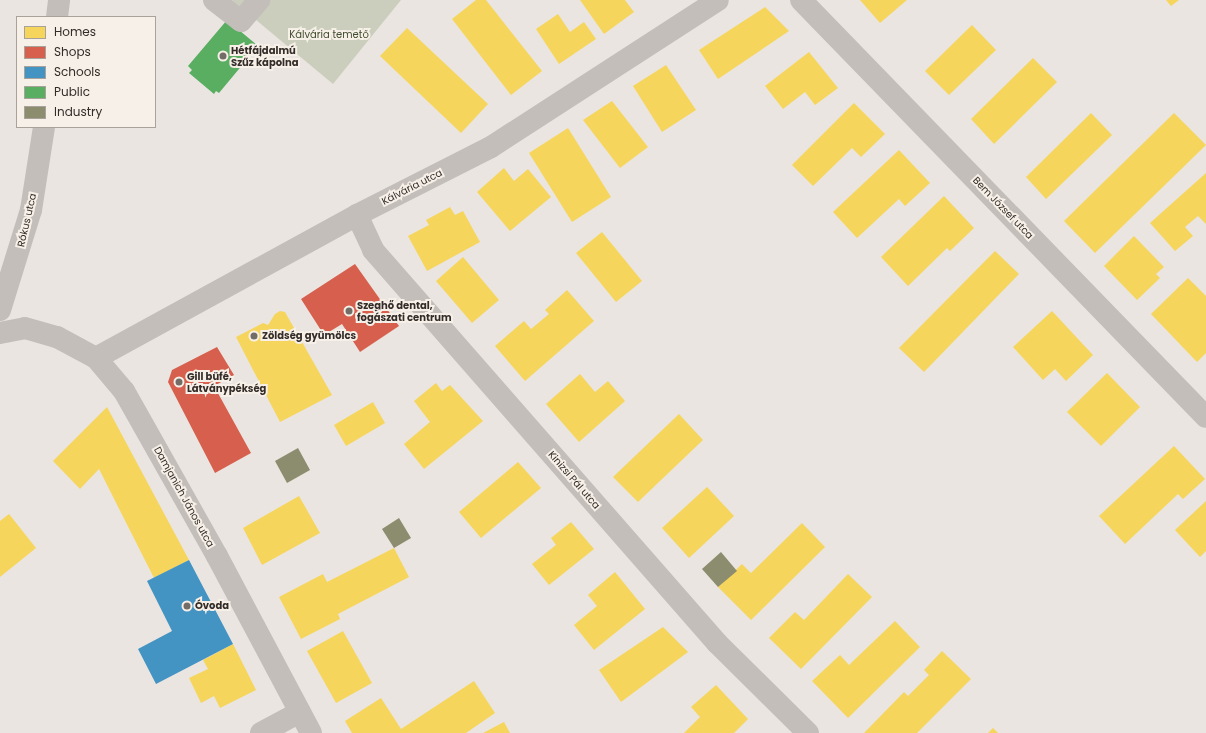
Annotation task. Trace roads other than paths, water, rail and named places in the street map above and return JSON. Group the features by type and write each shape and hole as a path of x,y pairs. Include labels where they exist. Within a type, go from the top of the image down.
{"street":[{"path":"58,16 59,0"},
{"path":"214,0 241,21 259,0"},
{"name":"Kálvária utca","path":"96,358 357,215 491,147 718,0"},
{"name":"Bem József utca","path":"801,0 1206,417"},
{"name":"Rókus utca","path":"0,310 31,210 44,128"},
{"name":"Kinizsi Pál utca","path":"357,215 373,250 717,643 808,733"},
{"name":"Damjanich János utca","path":"0,333 25,328 57,337 96,358 124,391 217,556 311,733"},
{"path":"261,733 300,712"}],"place":[{"name":"Hétfájdalmú Szűz kápolna","path":"223,56"},
{"name":"Szeghő dental, fogászati centrum","path":"349,311"},
{"name":"Zöldség gyümölcs","path":"254,336"},
{"name":"Gill büfé, Látványpékség","path":"179,382"},
{"name":"Óvoda","path":"187,606"}],"park label":[{"name":"Kálvária temető","path":"329,35"}]}
